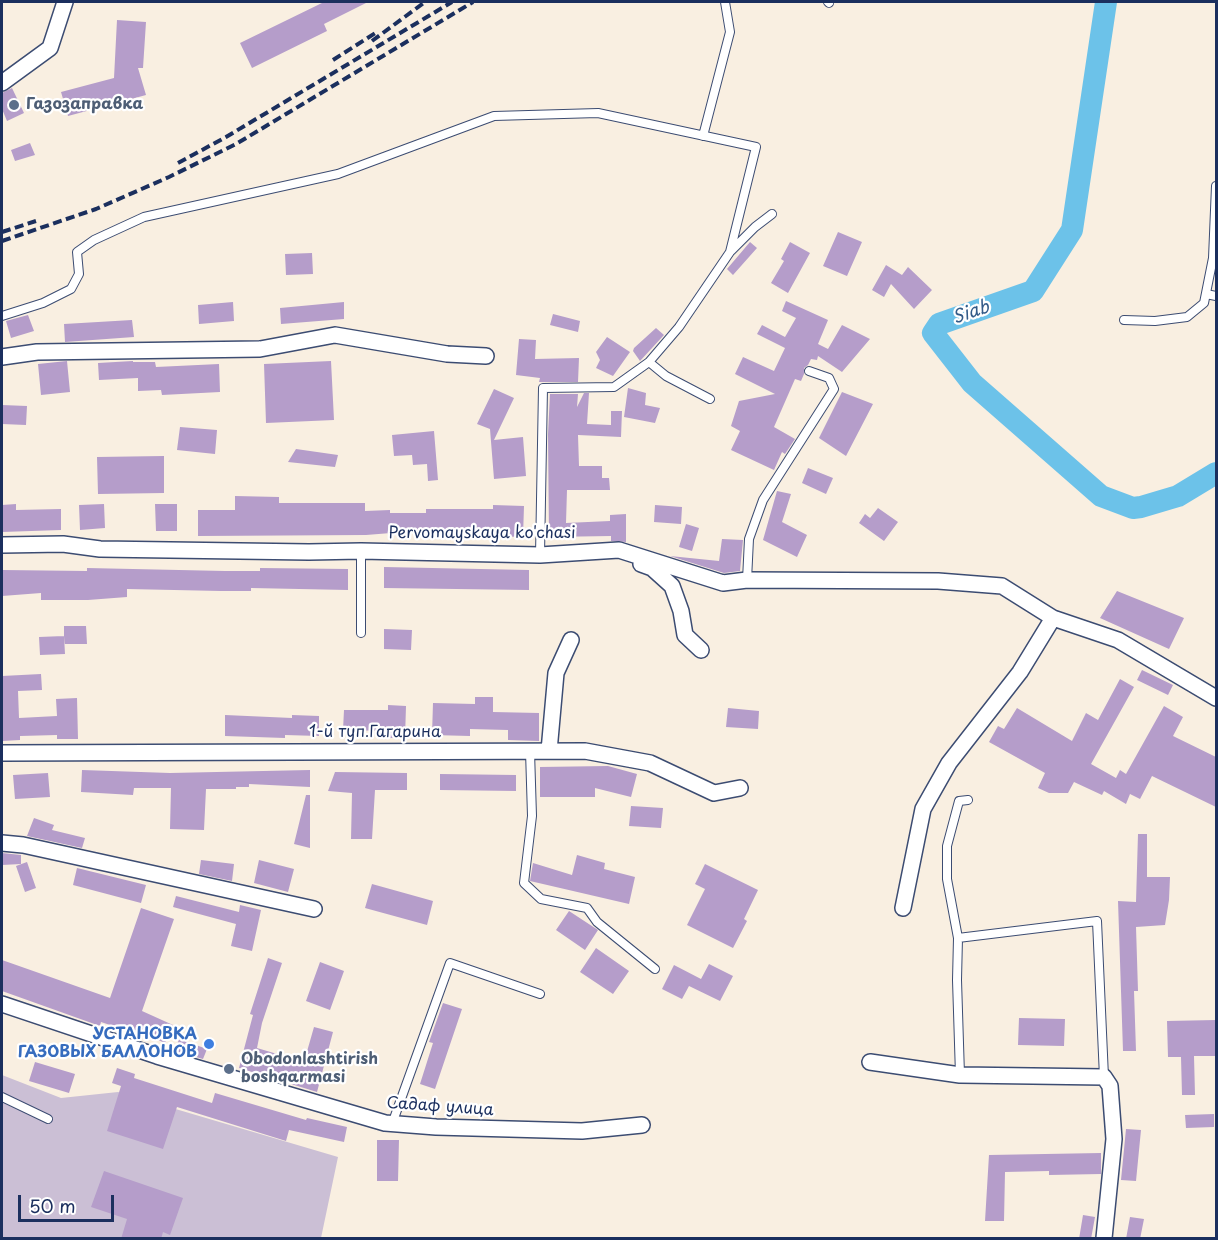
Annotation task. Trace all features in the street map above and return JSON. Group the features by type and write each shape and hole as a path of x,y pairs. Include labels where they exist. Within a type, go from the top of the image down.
{"street":[{"path":"2,83 50,48 65,2"},
{"path":"2,357 38,352 260,349 335,335 447,354 486,356"},
{"name":"Pervomayskaya ko'chasi","path":"2,545 63,544 100,549 309,552 361,550 540,555 619,550 723,583 747,580 938,581 1002,586 1053,618 1118,640 1216,698"},
{"path":"540,555 619,556 652,568 672,586 681,611 685,634 701,650"},
{"path":"903,908 923,809 949,763 1020,672 1053,618"},
{"path":"549,751 556,674 571,640"},
{"name":"1-й туп.Гагарина","path":"2,753 585,751 650,762 714,793 740,788"},
{"path":"2,843 23,845 314,909"},
{"name":"Садаф улица","path":"2,1004 157,1056 392,1124 582,1131 642,1125"},
{"path":"870,1062 960,1075 1104,1077 1110,1086 1114,1139 1104,1239"}],"lane":[{"path":"703,136 730,32 725,2"},
{"path":"2,316 43,303 70,289 79,274 77,252 94,240 144,218 338,174 494,116 598,113 756,147 730,252"},
{"path":"1124,320 1155,321 1187,317 1204,303 1213,258 1216,186"},
{"path":"540,555 543,388 614,387 649,362 679,327 730,252 772,214"},
{"path":"1206,294 1216,296"},
{"path":"649,362 666,376 710,399"},
{"path":"747,580 749,539 763,500 834,389 829,378 809,371"},
{"path":"361,550 361,633"},
{"path":"530,751 532,816 524,883 541,899 587,908 597,922 655,969"},
{"path":"960,1075 958,938 947,879 947,846 959,801 968,800"},
{"path":"958,938 1096,921 1104,1077"},
{"path":"392,1124 450,963 540,994"},
{"path":"2,1097 48,1119"}],"shaded area":[{"path":"2,1075 61,1098 118,1092 338,1157 321,1238 2,1238"}],"building":[{"path":"324,2 368,2 324,24 327,31 252,68 240,43"},
{"path":"117,20 146,22 143,68 138,68 146,95 68,116 61,92 114,78"},
{"path":"12,88 24,113 7,121 2,109 2,93"},
{"path":"30,143 35,155 15,161 11,150"},
{"path":"838,232 862,242 847,276 823,266"},
{"path":"750,242 757,248 733,275 727,269"},
{"path":"790,242 810,253 788,293 771,283 784,261 781,259"},
{"path":"312,253 313,274 286,275 285,254"},
{"path":"886,265 902,275 908,267 932,290 914,309 891,284 884,297 872,290"},
{"path":"786,301 828,320 818,344 828,349 842,325 870,339 842,372 818,356 817,360 811,359 804,368 801,381 795,379 774,427 795,439 785,454 782,452 774,470 731,450 740,431 731,426 739,401 775,394 735,374 743,357 774,371 785,348 757,334 762,325 785,337 796,318 782,311"},
{"path":"233,302 234,321 199,324 198,305"},
{"path":"344,302 344,319 281,324 280,308"},
{"path":"553,314 580,321 578,332 550,325"},
{"path":"28,315 34,331 11,338 6,321"},
{"path":"132,320 134,337 65,342 64,324"},
{"path":"656,328 664,335 640,361 633,351 634,348"},
{"path":"607,337 630,352 613,376 596,368 600,360 596,352"},
{"path":"519,339 536,340 535,359 579,358 578,382 539,382 540,378 516,375"},
{"path":"67,361 70,392 41,395 38,364"},
{"path":"331,361 334,420 266,423 264,364"},
{"path":"155,362 156,367 219,364 220,392 162,395 161,390 138,391 138,378 99,380 98,363"},
{"path":"628,388 646,393 645,405 660,408 655,423 624,417"},
{"path":"494,389 514,398 494,440 523,437 526,476 494,479 490,429 477,424"},
{"path":"842,392 873,404 846,456 819,438"},
{"path":"584,393 589,393 587,424 611,425 611,411 622,411 621,437 578,435 579,466 602,466 602,478 609,478 610,490 567,490 566,523 610,521 610,515 626,514 626,542 611,541 611,536 549,537 550,394 578,394 577,407"},
{"path":"2,405 27,406 26,425 2,424"},
{"path":"180,427 217,430 215,454 177,450"},
{"path":"434,431 438,480 428,481 427,464 413,465 412,455 394,456 392,435"},
{"path":"296,449 338,455 335,467 288,462"},
{"path":"164,456 164,493 98,494 97,457"},
{"path":"808,468 833,478 826,494 802,483"},
{"path":"777,491 791,494 782,522 807,535 797,557 763,540"},
{"path":"235,496 279,497 279,503 365,503 365,511 390,510 390,513 426,513 426,509 493,509 493,505 524,506 523,537 492,536 493,529 452,528 452,530 420,529 420,533 366,535 198,536 198,510 235,510"},
{"path":"16,504 16,510 61,509 61,530 2,532 2,505"},
{"path":"104,504 105,528 80,530 79,505"},
{"path":"155,504 177,504 177,531 156,531"},
{"path":"655,505 682,507 681,524 654,522"},
{"path":"878,508 898,522 884,541 859,523 865,514 870,518"},
{"path":"686,524 699,528 692,551 679,547"},
{"path":"722,539 743,540 740,571 724,573 670,556 719,561"},
{"path":"384,567 529,570 529,590 384,588"},
{"path":"87,568 225,571 260,571 260,568 348,569 348,590 127,589 127,597 88,600 41,600 41,593 2,596 2,570 87,571"},
{"path":"1117,591 1184,618 1169,649 1100,618"},
{"path":"64,626 86,626 87,644 64,644"},
{"path":"384,629 412,630 411,650 384,649"},
{"path":"64,636 65,654 40,655 39,637"},
{"path":"1142,670 1173,685 1168,695 1137,680"},
{"path":"41,674 42,690 18,691 19,718 57,716 56,699 77,698 78,739 57,739 57,735 20,736 20,740 2,741 2,676"},
{"path":"1120,679 1134,687 1091,764 1116,778 1120,770 1126,774 1164,706 1183,717 1173,736 1216,757 1216,807 1152,776 1140,799 1130,794 1126,804 1104,791 1102,795 1074,782 1068,793 1049,793 1038,788 1045,773 989,742 998,726 1004,729 1017,708 1072,741 1086,713 1098,720"},
{"path":"475,697 493,697 493,712 539,713 539,741 508,740 508,730 470,729 470,736 432,735 433,703 475,704"},
{"path":"388,705 406,706 405,738 387,738 387,731 343,730 344,710 388,710"},
{"path":"728,708 759,711 758,729 726,727"},
{"path":"225,715 292,718 292,715 319,716 319,736 285,735 285,738 225,736"},
{"path":"608,766 637,774 631,797 595,788 595,797 540,797 540,767"},
{"path":"82,770 170,773 310,770 310,787 249,784 249,787 236,787 236,789 206,789 204,830 170,829 171,788 134,788 133,795 81,792"},
{"path":"335,772 407,773 407,790 375,790 372,839 351,839 352,793 328,791"},
{"path":"48,773 50,797 15,799 13,775"},
{"path":"440,774 516,775 516,791 440,790"},
{"path":"306,795 310,795 310,848 294,844"},
{"path":"631,806 663,808 661,828 629,826"},
{"path":"34,818 54,825 52,830 85,838 82,848 27,836"},
{"path":"1138,834 1147,834 1147,877 1170,877 1169,900 1165,925 1136,927 1138,991 1134,991 1136,1051 1123,1051 1118,901 1136,902"},
{"path":"2,853 21,855 21,864 2,865"},
{"path":"577,855 605,863 604,869 635,877 629,904 530,881 533,863 572,875"},
{"path":"201,860 234,864 232,881 199,874"},
{"path":"259,860 294,869 288,892 254,883"},
{"path":"27,862 36,888 25,892 16,866"},
{"path":"705,864 758,890 744,919 747,921 733,948 687,925 705,889 695,884"},
{"path":"77,868 146,885 141,903 73,885"},
{"path":"372,884 433,901 427,925 365,908"},
{"path":"176,896 239,912 240,905 261,910 252,951 231,946 236,924 173,907"},
{"path":"141,908 174,919 142,1011 173,1025 165,1043 135,1030 134,1033 101,1022 100,1026 2,991 2,960 110,998"},
{"path":"569,911 598,930 585,950 556,930"},
{"path":"596,948 629,971 613,994 580,972"},
{"path":"268,958 282,963 262,1023 257,1048 304,1062 314,1027 333,1032 317,1092 239,1068 253,1015 250,1014"},
{"path":"320,962 344,971 330,1010 306,1001"},
{"path":"709,964 733,976 720,1001 689,986 682,999 662,989 674,965 701,979"},
{"path":"443,1003 462,1009 435,1089 420,1084 433,1043 429,1042"},
{"path":"1019,1018 1065,1019 1064,1046 1018,1045"},
{"path":"1216,1020 1216,1056 1194,1056 1195,1095 1182,1095 1181,1057 1168,1057 1167,1021"},
{"path":"179,1039 207,1049 203,1059 175,1051"},
{"path":"35,1062 75,1074 69,1093 29,1081"},
{"path":"117,1068 135,1074 134,1078 212,1103 215,1093 306,1120 307,1118 347,1127 344,1142 289,1130 286,1141 177,1107 163,1149 107,1131 121,1086 112,1083"},
{"path":"1214,1114 1214,1127 1186,1128 1185,1115"},
{"path":"1126,1129 1141,1130 1136,1181 1121,1180"},
{"path":"377,1140 399,1140 398,1181 377,1181"},
{"path":"1101,1153 1101,1174 1049,1175 1049,1171 1005,1172 1004,1221 985,1221 989,1155"},
{"path":"104,1171 183,1198 170,1235 163,1232 161,1239 121,1239 127,1219 91,1207"},
{"path":"1083,1215 1095,1217 1091,1239 1079,1239"},
{"path":"1130,1217 1144,1219 1140,1239 1126,1239"}],"waterway":[{"name":"Siab","path":"1106,2 1072,230 1033,291 939,324 933,333 972,383 1101,496 1133,508 1141,507 1178,496 1216,473"}],"railway":[{"path":"372,41 425,2"},
{"path":"178,163 226,137 452,2"},
{"path":"2,241 96,209 236,144 473,2"},
{"path":"333,60 377,32"},
{"path":"2,232 36,221"}],"place":[{"name":"Газозаправка","path":"14,105"},
{"name":"УСТАНОВКА ГАЗОВЫХ БАЛЛОНОВ","path":"209,1044"},
{"name":"Obodonlashtirish boshqarmasi","path":"229,1069"}]}
